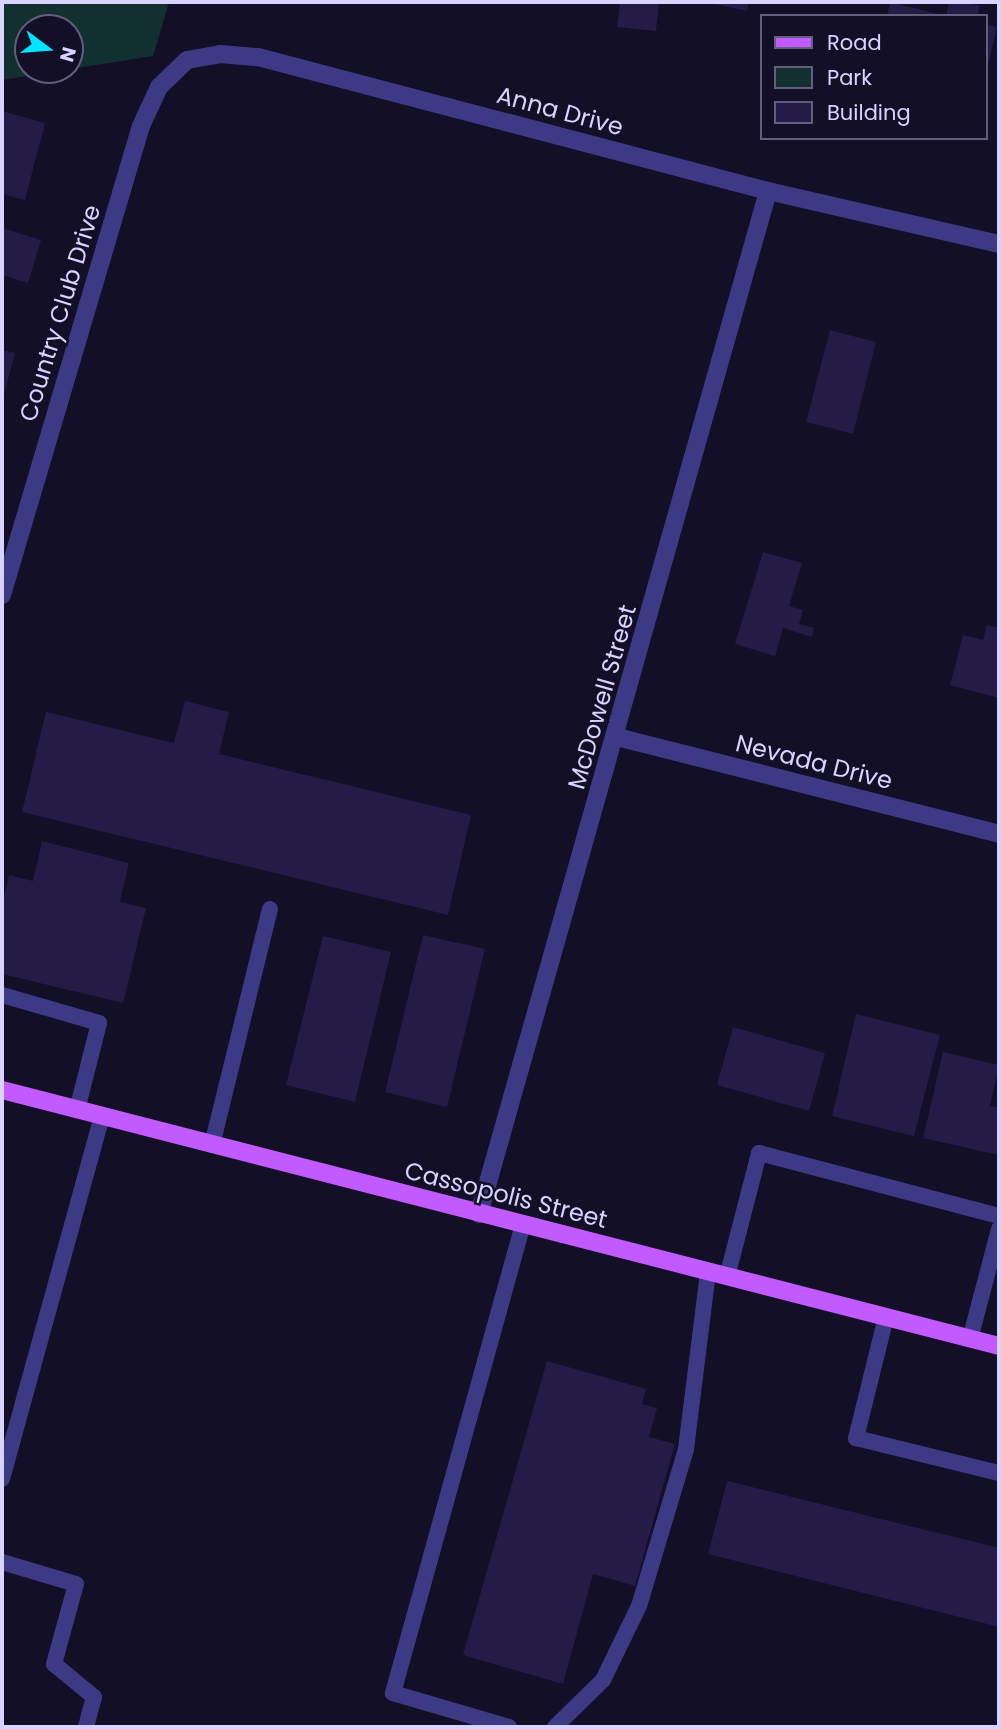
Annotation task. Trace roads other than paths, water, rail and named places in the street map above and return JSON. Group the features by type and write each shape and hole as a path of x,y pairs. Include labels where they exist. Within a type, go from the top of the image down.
{"main road":[{"name":"Cassopolis Street","path":"2,1090 999,1346"}],"street":[{"name":"Anna Drive","path":"141,126 159,87 187,60 220,54 258,57 768,191 999,244"},
{"name":"Country Club Drive","path":"2,595 141,126"},
{"name":"McDowell Street","path":"479,1214 617,737 768,191"},
{"name":"Nevada Drive","path":"617,737 999,834"}],"lane":[{"path":"212,1145 271,909"},
{"path":"2,995 99,1023 77,1110"},
{"path":"2,1479 102,1116"},
{"path":"727,1277 760,1153 999,1216"},
{"path":"509,1727 393,1693 523,1225"},
{"path":"970,1339 999,1229"},
{"path":"555,1727 603,1680 639,1606 686,1448 708,1272"},
{"path":"886,1317 856,1438 999,1474"},
{"path":"2,1562 76,1584 54,1664 94,1697 86,1727"}]}
